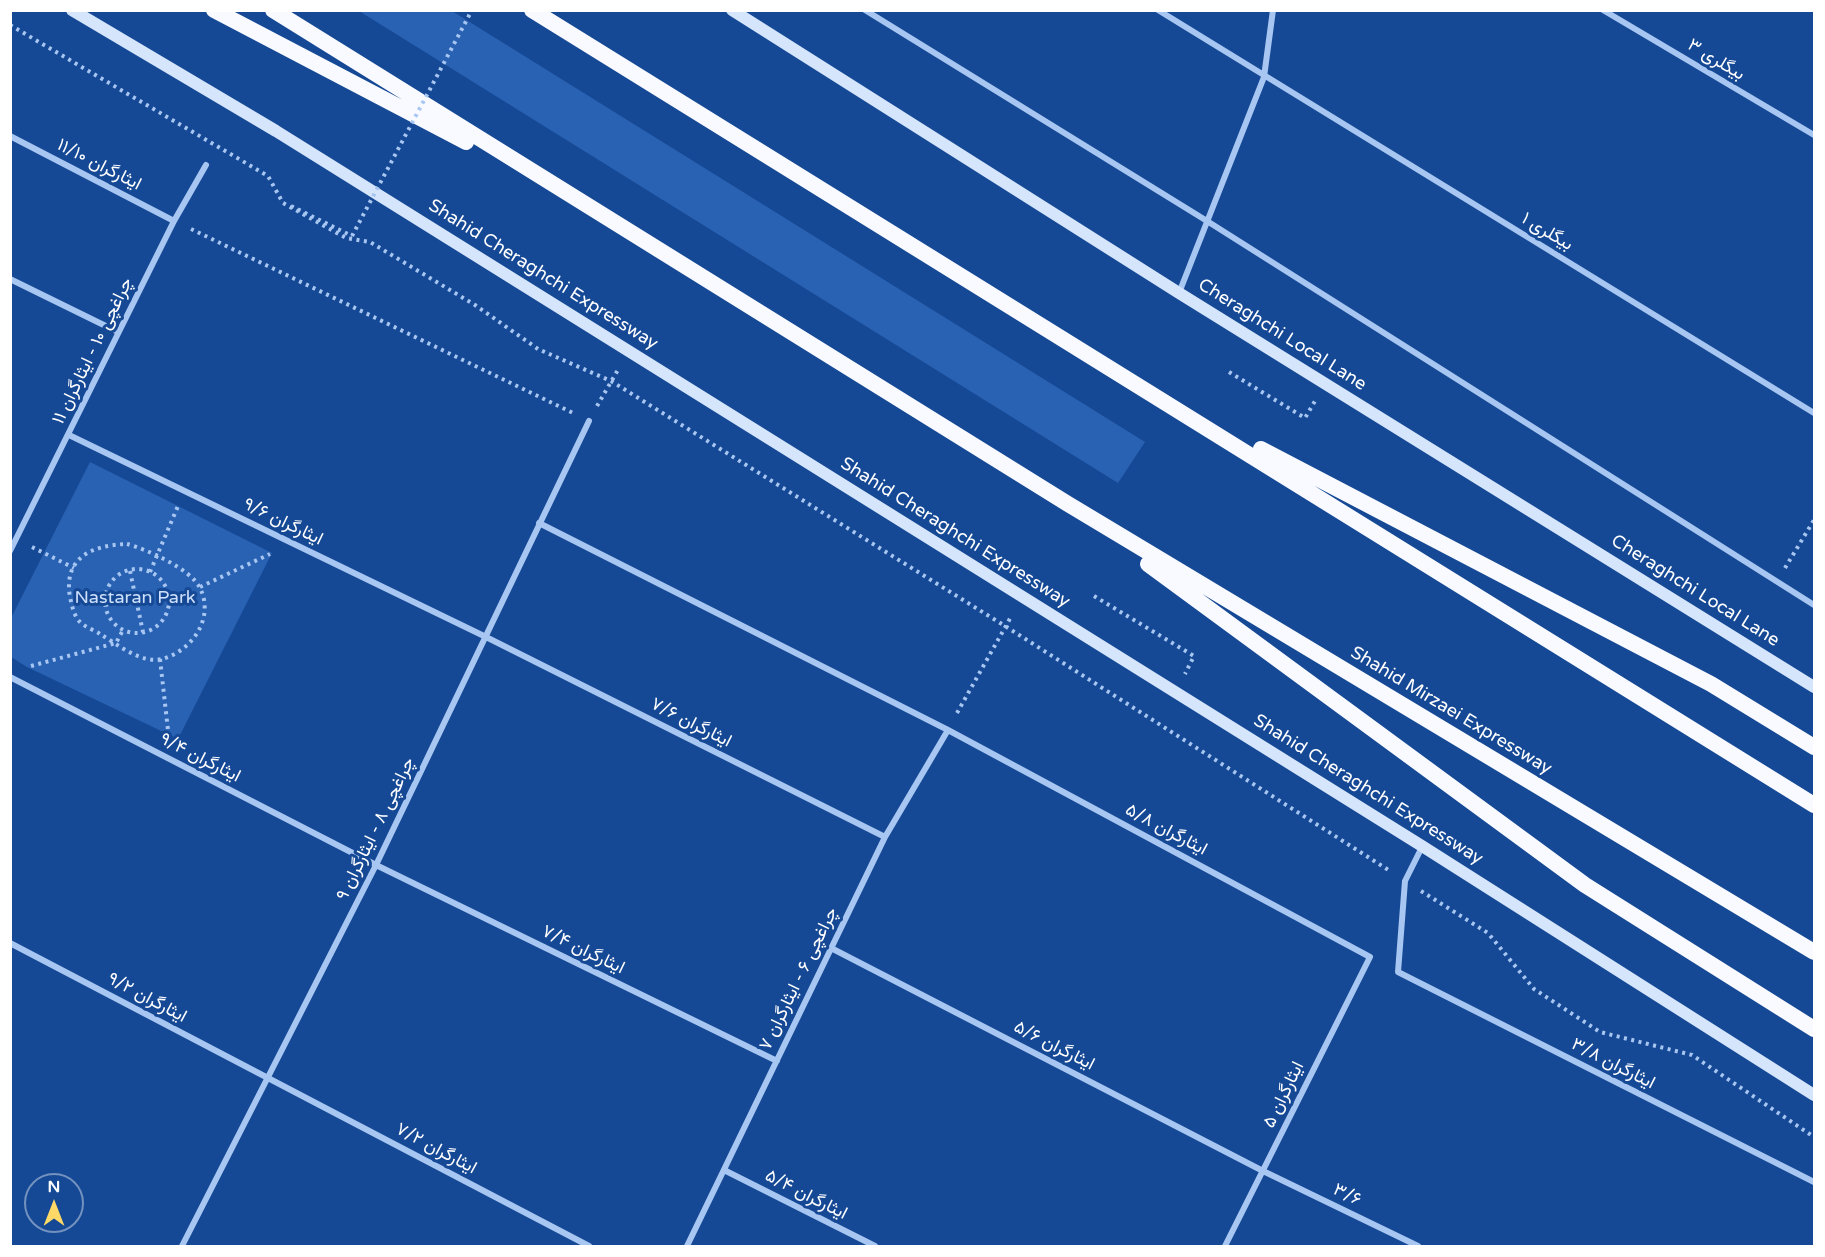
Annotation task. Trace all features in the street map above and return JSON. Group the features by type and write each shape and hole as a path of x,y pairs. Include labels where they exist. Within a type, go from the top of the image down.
{"highway":[{"path":"214,10 585,204"},
{"path":"273,10 1068,504 1585,885 1815,1029"},
{"path":"532,10 1815,806"},
{"path":"549,10 630,71"},
{"path":"1145,389 1711,684 1815,747"},
{"name":"Shahid Mirzaei Expressway","path":"1068,504 1815,952"}],"main road":[{"name":"Shahid Cheraghchi Expressway","path":"72,10 276,131 1422,846 1815,1095"},
{"name":"Cheraghchi Local Lane","path":"732,10 1179,293 1815,687"}],"street":[{"path":"866,10 1207,221 1815,605"},
{"name":"بیگلری ۱","path":"1158,10 1815,413"},
{"path":"1179,293 1264,77 1273,10"},
{"name":"بیگلری ۳","path":"1603,10 1815,135"},
{"name":"ایثارگران ۱۱/۱۰","path":"10,136 174,221"},
{"name":"چراغچی ۱۰ - ایثارگران ۱۱","path":"11,549 174,221 206,165"},
{"path":"10,279 118,332"},
{"name":"چراغچی ۸ - ایثارگران ۹","path":"182,1246 376,865 589,421"},
{"name":"ایثارگران ۹/۶","path":"69,435 484,636"},
{"name":"ایثارگران ۵/۸","path":"539,523 948,730 1370,957"},
{"name":"ایثارگران ۷/۶","path":"484,636 885,837"},
{"name":"ایثارگران ۹/۴","path":"10,677 376,865"},
{"name":"چراغچی ۶ - ایثارگران ۷","path":"687,1246 885,837 948,730"},
{"path":"1405,881 1422,846"},
{"name":"ایثارگران ۷/۴","path":"376,865 777,1061"},
{"name":"ایثارگران ۳/۸","path":"1405,881 1398,972 1815,1182"},
{"name":"ایثارگران ۹/۲","path":"10,943 269,1079"},
{"name":"ایثارگران ۵/۶","path":"831,948 1263,1171"},
{"name":"ایثارگران ۵","path":"1226,1246 1370,957"},
{"name":"ایثارگران ۷/۲","path":"269,1079 589,1246"},
{"name":"ایثارگران ۵/۴","path":"724,1170 874,1246"},
{"name":"۳/۶","path":"1263,1171 1418,1246"}],"path":[{"path":"283,203 300,209 352,236 472,10"},
{"path":"10,25 268,176 283,203 346,238 370,242 475,305 538,349 611,381 1005,626 1488,933 1534,989 1600,1032 1692,1055 1815,1137"},
{"path":"174,221 589,421 628,352"},
{"path":"1229,372 1305,418 1326,382"},
{"path":"150,572 185,491"},
{"path":"1777,581 1815,520"},
{"path":"16,539 74,568"},
{"path":"200,587 291,542"},
{"path":"108,544 127,544 142,548 188,574 200,587 204,617 198,634 187,647 160,659 145,658 116,643 81,623 74,613 69,586 70,575 74,568 80,557 108,544"},
{"path":"137,569 150,572 161,580 168,592 168,609 162,621 151,630 137,633 123,630 113,623 106,611 105,596 110,583 120,574 137,569"},
{"path":"130,571 143,632"},
{"path":"105,605 168,592"},
{"path":"1094,596 1194,656 1174,693"},
{"path":"948,730 1005,626 1023,598"},
{"path":"36,675 27,668 116,643 123,630"},
{"path":"160,659 171,759"}],"green space":[{"path":"359,11 452,11 1145,442 1118,483"},
{"name":"Nastaran Park","path":"90,462 272,553 178,739 27,667 11,657 11,618"}]}
